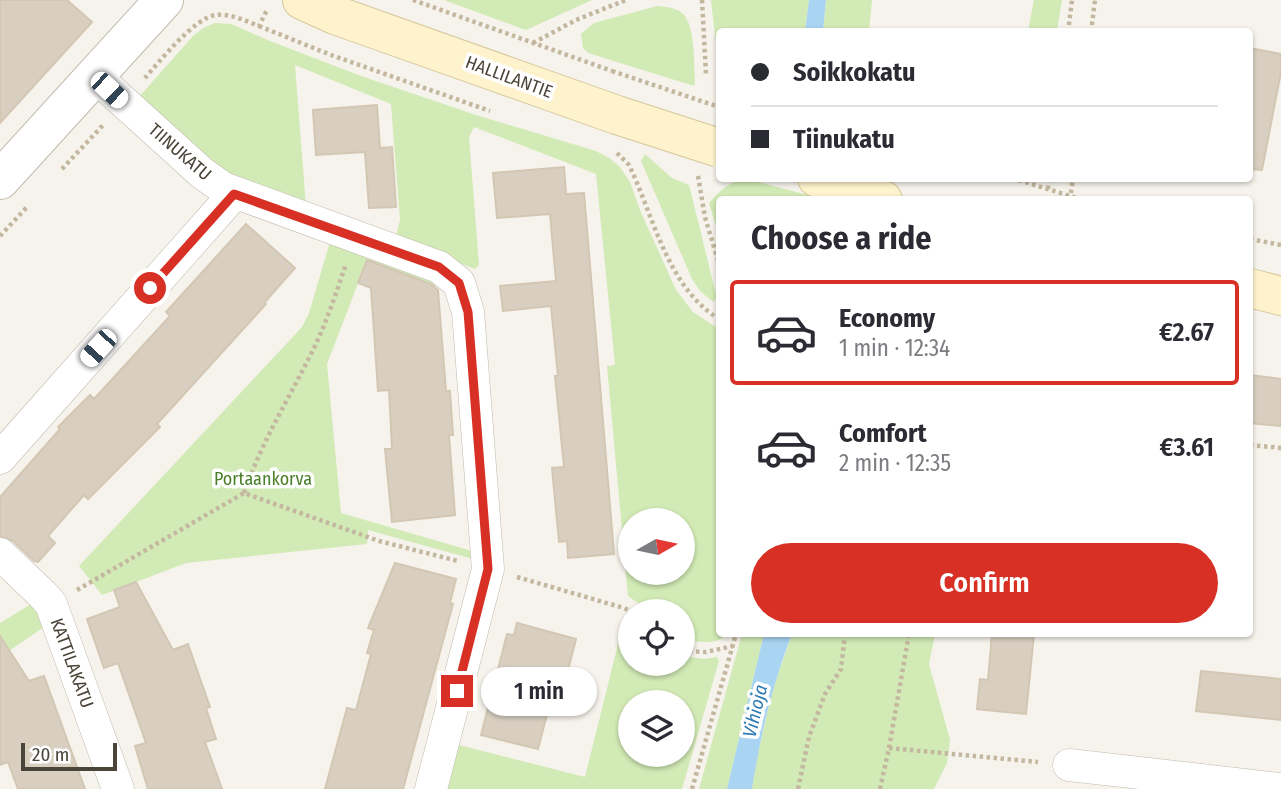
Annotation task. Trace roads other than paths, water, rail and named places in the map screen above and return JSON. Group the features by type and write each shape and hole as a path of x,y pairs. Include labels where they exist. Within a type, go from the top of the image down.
{"main road":[{"name":"HALLILANTIE","path":"302,0 612,131 708,161"},
{"path":"829,182 871,196"},
{"path":"1253,289 1281,296"}],"street":[{"path":"0,180 163,0"},
{"name":"TIINUKATU","path":"95,76 202,173 234,194 439,267 459,283 468,312 488,569 432,789"},
{"path":"0,458 234,194"},
{"name":"KATTILAKATU","path":"0,554 51,604 118,789"},
{"path":"1069,765 1281,789"}],"water":[{"path":"809,0 826,0 823,28 805,28"},
{"name":"Vihioja","path":"763,637 791,637 768,710 752,789 727,789"}],"park label":[{"name":"Portaankorva","path":"263,479"}]}
